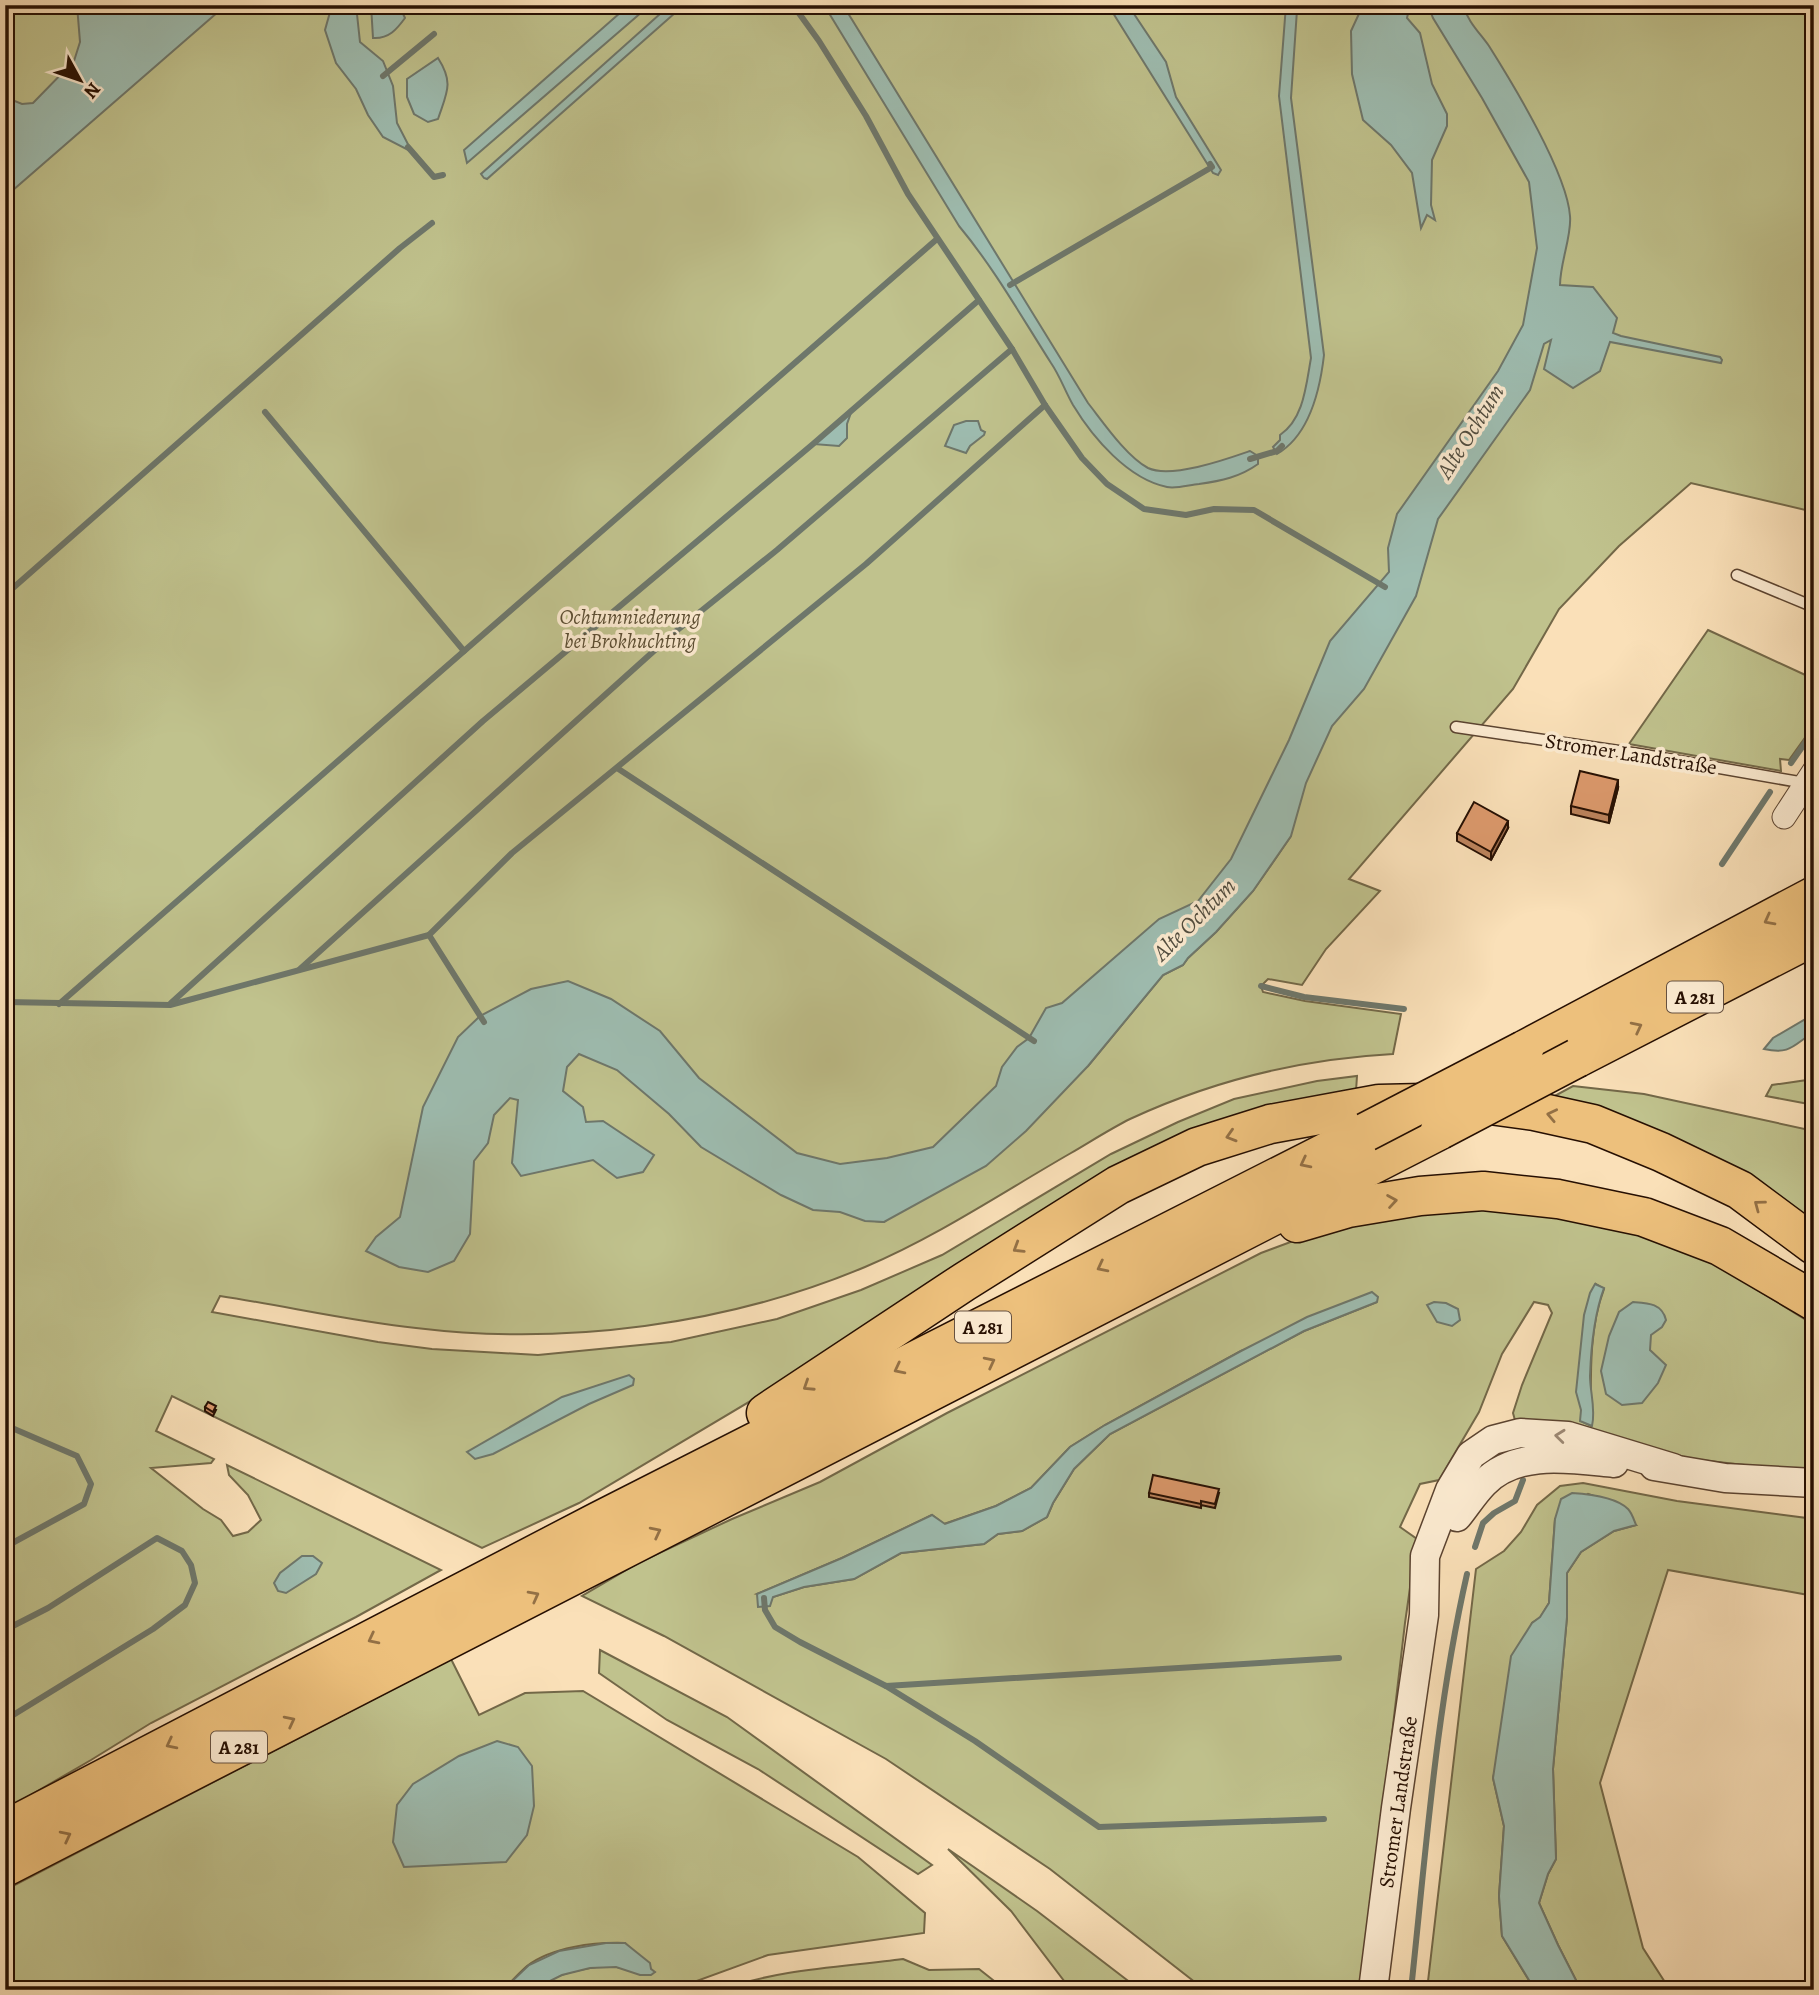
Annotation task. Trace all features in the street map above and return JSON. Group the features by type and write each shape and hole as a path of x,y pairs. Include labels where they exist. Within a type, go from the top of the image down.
{"highway":[{"name":"A 281","path":"5,1830 599,1521 1366,1132 1814,896"},
{"name":"A 281","path":"5,1867 1165,1273 1814,936"},
{"path":"599,1521 964,1282 1118,1185 1197,1147 1269,1124 1379,1104 1468,1102 1534,1111 1581,1122 1661,1152 1740,1190 1814,1245"},
{"path":"1165,1273 1284,1227 1348,1208 1420,1196 1483,1191 1558,1199 1644,1217 1720,1246 1814,1301"}],"street":[{"name":"Stromer Landstraße","path":"1784,817 1810,777"},
{"name":"Stromer Landstraße","path":"1373,1990 1424,1615 1425,1556 1450,1490 1471,1455 1493,1440 1520,1433 1568,1437 1673,1468 1725,1478 1814,1483"},
{"name":"Stromer Landstraße","path":"1424,1615 1457,1517 1473,1477 1493,1440"},
{"name":"Stromer Landstraße","path":"1457,1517 1485,1482 1503,1469 1524,1461 1561,1458 1673,1468"}],"lane":[{"path":"1737,575 1814,607"},
{"name":"Stromer Landstraße","path":"1456,727 1810,777"}],"green space":[{"name":"Ochtumniederung bei Brokhuchting","path":"5,5 1814,5 1814,512 1691,483 1619,546 1559,609 1513,689 1349,879 1380,891 1326,949 1302,985 1268,979 1261,986 1263,992 1305,1001 1401,1014 1393,1054 1291,1066 1193,1093 1123,1123 970,1213 892,1255 812,1287 758,1304 702,1317 587,1332 530,1334 472,1333 391,1325 220,1296 212,1312 432,1349 538,1355 671,1342 777,1319 861,1290 942,1255 1111,1154 1234,1099 1317,1081 1357,1076 1356,1091 1270,1108 875,1327 579,1503 482,1548 172,1396 156,1431 214,1459 211,1463 151,1468 221,1520 233,1536 248,1532 261,1520 248,1495 229,1475 227,1465 441,1570 151,1723 5,1810","holes":["1291,836 1253,891 1183,965 1163,975 1088,1066 884,1222 864,1220"]},
{"path":"1708,630 1814,679 1814,725 1789,760 1780,759 1781,771 1629,744"},
{"path":"1814,1079 1814,1105 1766,1096 1772,1085"},
{"path":"1573,1086 1644,1094 1814,1131 1814,1228 1549,1099"},
{"path":"1462,1206 1589,1217 1708,1259 1814,1325 1814,1473 1683,1458 1516,1424 1513,1413 1522,1385 1552,1313 1548,1305 1534,1302 1502,1354 1479,1412 1439,1480 1420,1484 1400,1527 1417,1539 1362,1990 1205,1990 1050,1869 886,1759 664,1636 582,1596 640,1562 820,1482 947,1413 1261,1253 1339,1224","holes":["1596,1284 1604,1289 1593,1339 1591,1426 1581,1421","1377,1302 1304,1331 1110,1434 1074,1469 1047,1517 1022,1531 998,1534 984,1544 901,1553 854,1579 804,1587 773,1597 757,1594 842,1558 932,1515 944,1524 996,1506 1031,1488 1070,1447 1241,1351"]},
{"path":"1583,1483 1677,1501 1814,1519 1814,1596 1668,1570 1600,1783 1643,1948 1670,1990 1581,1990 1539,1903 1556,1859 1553,1769 1567,1617 1567,1573 1581,1552 1614,1531 1636,1525 1599,1498 1588,1494 1555,1519 1549,1603 1540,1618 1532,1623 1493,1778 1504,1826 1499,1896 1502,1936 1535,1990 1427,1990 1476,1569 1504,1551 1521,1532 1537,1505 1560,1486"},
{"path":"600,1650 727,1717 932,1865 918,1874 758,1769 667,1720 599,1673"},
{"path":"451,1659 479,1715 525,1693 583,1691 858,1857 925,1913 924,1933 768,1955 672,1990 532,1990 560,1976 597,1967 617,1967 638,1973 654,1972 625,1943 613,1943 574,1947 548,1954 527,1966 503,1990 5,1990 5,1890"},
{"path":"948,1849 1037,1911 1140,1990 1071,1990 1011,1911"},
{"path":"903,1959 929,1970 979,1969 1010,1990 721,1990 788,1973"}],"water":[{"path":"77,5 226,5 5,197 5,97 22,104 33,103 74,61 80,42"},
{"path":"332,5 356,5 360,42 383,61 393,86 397,123 412,152 383,137 368,115 356,89 336,63 325,30"},
{"path":"371,5 399,5 405,18 388,35 373,38"},
{"path":"629,5 650,5 467,163 464,150"},
{"path":"670,5 684,5 487,179 484,178 481,174"},
{"path":"824,5 843,5 1088,403 1123,447 1140,463 1158,471 1199,467 1250,451 1258,456 1258,464 1223,480 1171,487 1153,483 1139,475 1125,466 1101,443 1073,405 1054,368 1007,293 959,226"},
{"path":"1108,5 1128,5 1166,62 1176,97 1221,170 1218,175 1213,173"},
{"path":"1286,5 1297,5 1291,98 1324,355 1320,383 1305,424 1288,446 1277,454 1273,447 1294,420 1303,401 1311,358 1279,96"},
{"path":"1363,5 1410,5 1407,18 1420,33 1432,84 1447,114 1447,126 1432,160 1431,205 1435,220 1427,215 1421,228 1412,173 1391,145 1363,120 1352,74 1351,31"},
{"name":"Alte Ochtum","path":"1428,5 1463,5 1511,83 1549,153 1567,198 1570,216 1560,285 1593,287 1617,318 1613,333 1720,357 1721,363 1610,342 1600,371 1573,388 1544,369 1551,340 1544,344 1530,390 1438,519 1416,596 1364,689 1332,726 1306,783 1291,836 1253,891 1216,932 1183,965 1163,975 1088,1066 1026,1131 986,1166 884,1222 865,1221 840,1212 813,1210 781,1195 701,1147 669,1114 617,1070 579,1054 567,1067 563,1091 583,1107 586,1122 603,1121 654,1155 643,1172 617,1178 593,1160 521,1176 512,1163 518,1100 510,1098 494,1115 488,1143 474,1161 470,1234 454,1261 428,1272 399,1267 366,1251 376,1237 400,1217 423,1107 458,1037 480,1016 531,989 568,981 611,999 660,1031 699,1078 797,1153 840,1164 887,1158 933,1147 996,1086 1002,1067 1017,1047 1029,1038 1046,1008 1062,1003 1159,919 1198,901 1231,859 1289,740 1330,641 1389,572 1388,548 1397,514 1498,371 1523,325 1537,248 1529,182 1433,18"},
{"path":"438,58 446,74 447,88 438,119 428,122 414,114 407,97 407,79"},
{"path":"852,410 847,424 847,438 839,446 813,444"},
{"path":"978,421 981,430 985,432 984,435 970,446 966,453 945,446 954,425"},
{"path":"1814,1014 1814,1032 1796,1045 1780,1051 1764,1049 1773,1038"},
{"path":"1595,1284 1604,1288 1595,1320 1591,1354 1592,1426 1580,1421 1581,1410 1576,1392 1584,1315"},
{"path":"1372,1292 1378,1297 1377,1302 1304,1331 1110,1434 1074,1469 1047,1517 1022,1531 998,1534 984,1544 901,1553 854,1579 804,1587 773,1597 770,1606 758,1607 757,1594 842,1558 932,1515 945,1524 996,1506 1031,1488 1070,1447 1105,1425 1307,1317"},
{"path":"1434,1302 1446,1303 1458,1309 1460,1320 1452,1326 1437,1322 1427,1305"},
{"path":"1633,1302 1653,1305 1664,1314 1666,1320 1662,1327 1651,1335 1650,1350 1666,1365 1658,1383 1642,1403 1622,1405 1606,1394 1601,1371 1609,1336 1619,1312"},
{"path":"629,1375 634,1379 633,1385 589,1404 493,1454 475,1459 467,1452 562,1397"},
{"path":"1572,1493 1594,1495 1623,1505 1636,1525 1614,1531 1581,1552 1567,1573 1567,1617 1553,1769 1556,1859 1539,1903 1581,1990 1535,1990 1502,1936 1499,1896 1504,1826 1493,1778 1511,1656 1532,1623 1540,1617 1549,1603 1555,1519 1561,1499"},
{"path":"302,1556 313,1556 322,1563 316,1574 286,1593 278,1591 274,1583 280,1573"},
{"path":"497,1741 518,1747 532,1766 534,1806 527,1835 506,1862 404,1867 393,1842 397,1805 413,1784 459,1756"},
{"path":"606,1943 625,1943 650,1963 655,1972 651,1975 640,1975 616,1967 590,1968 562,1975 532,1990 503,1990 529,1965 559,1951"}],"building":[{"path":"1814,527 1814,557 1808,556"},
{"path":"1580,771 1618,780 1609,815 1571,806"},
{"path":"1474,802 1508,821 1491,852 1457,833"},
{"path":"208,1402 216,1406 213,1412 205,1407"},
{"path":"1153,1475 1219,1489 1215,1504 1201,1501 1201,1504 1149,1493"}],"waterway":[{"path":"793,5 866,116 908,194 1012,349 1045,405 1082,458 1107,484 1144,509 1186,515 1214,509 1254,510 1385,587"},
{"path":"383,76 434,34"},
{"path":"408,147 434,177 443,175"},
{"path":"1010,285 1212,167 1210,164"},
{"path":"5,595 400,248 432,223"},
{"path":"59,1004 937,239"},
{"path":"171,1003 483,721 813,444 979,300"},
{"path":"300,969 675,632 777,550 1012,349"},
{"path":"5,1002 170,1005 429,935 512,853 866,564 1045,405"},
{"path":"265,412 464,651"},
{"path":"1250,459 1277,451 1282,446"},
{"path":"1791,763 1814,730"},
{"path":"617,768 1034,1041"},
{"path":"1722,864 1770,792"},
{"path":"429,935 484,1022"},
{"path":"1261,986 1304,997 1404,1009"},
{"path":"5,1425 77,1456 91,1484 84,1504 5,1547"},
{"path":"1475,1547 1483,1523 1515,1501 1523,1480"},
{"path":"5,1630 48,1608 157,1538 182,1551 191,1565 195,1583 185,1605 153,1629 5,1720"},
{"path":"1411,1990 1440,1729 1467,1574"},
{"path":"764,1598 765,1610 775,1627 886,1686 1339,1658"},
{"path":"886,1686 975,1741 1099,1827 1324,1819"}]}
